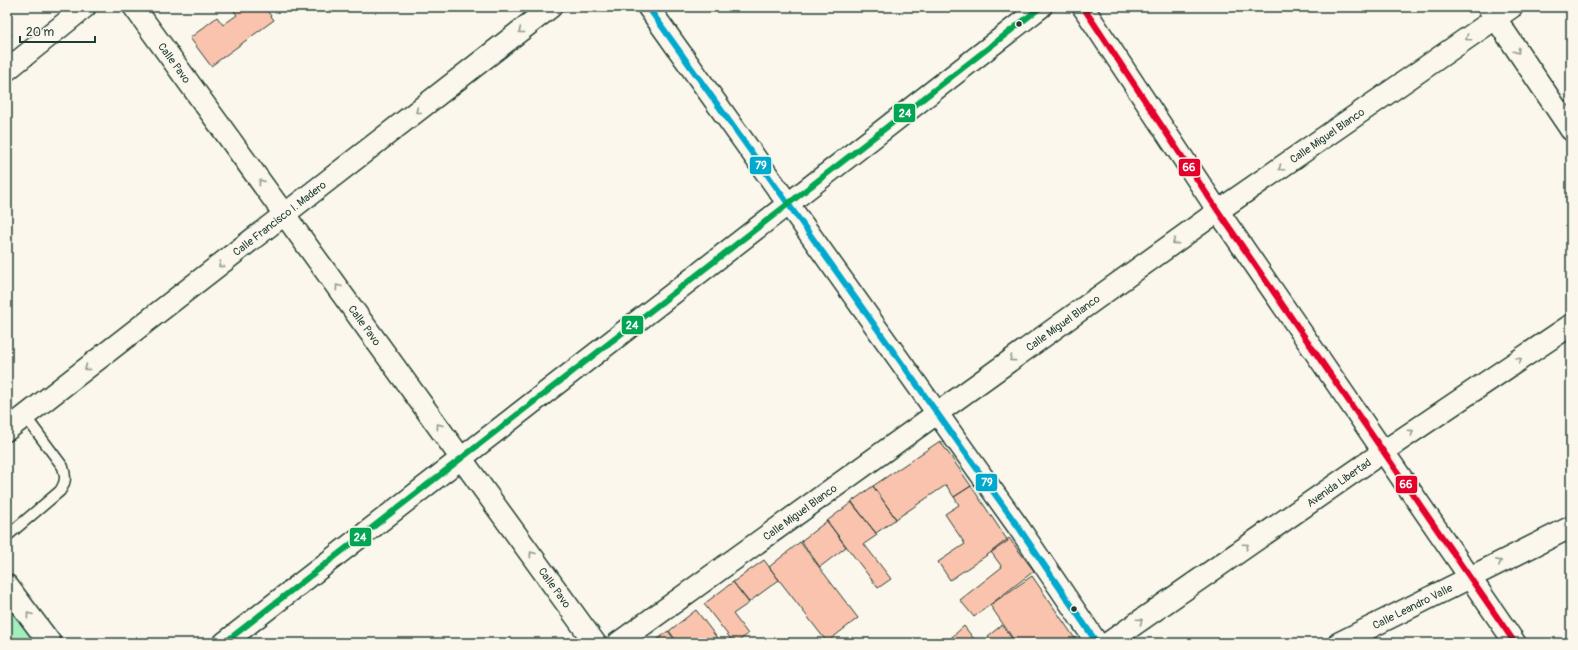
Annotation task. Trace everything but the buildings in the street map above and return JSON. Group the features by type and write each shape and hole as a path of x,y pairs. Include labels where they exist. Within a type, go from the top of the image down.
{"main road":[{"path":"7,586 50,643"}],"street":[{"path":"7,70 85,7"},
{"name":"Calle Pavo","path":"134,7 595,643"},
{"name":"Calle Francisco I. Madero","path":"7,430 286,215 552,7"},
{"path":"648,7 1019,528 1096,643"},
{"path":"224,643 1041,7"},
{"path":"1083,7 1218,211 1515,643"},
{"path":"1498,11 1571,130"},
{"name":"Calle Miguel Blanco","path":"618,643 1498,11"},
{"name":"Avenida Libertad","path":"1108,643 1384,451 1571,325"},
{"name":"Calle Leandro Valle","path":"1340,643 1470,576 1571,527"}],"lane":[{"path":"7,536 60,491 65,484 66,475 63,467 25,416"}],"green space":[{"path":"7,593 44,643 9,643 7,640"}],"transit line":[{"name":"79","path":"648,7 1019,528 1097,643"},
{"name":"24","path":"224,643 1041,7"},
{"name":"66","path":"1083,7 1218,211 1515,643"}]}
